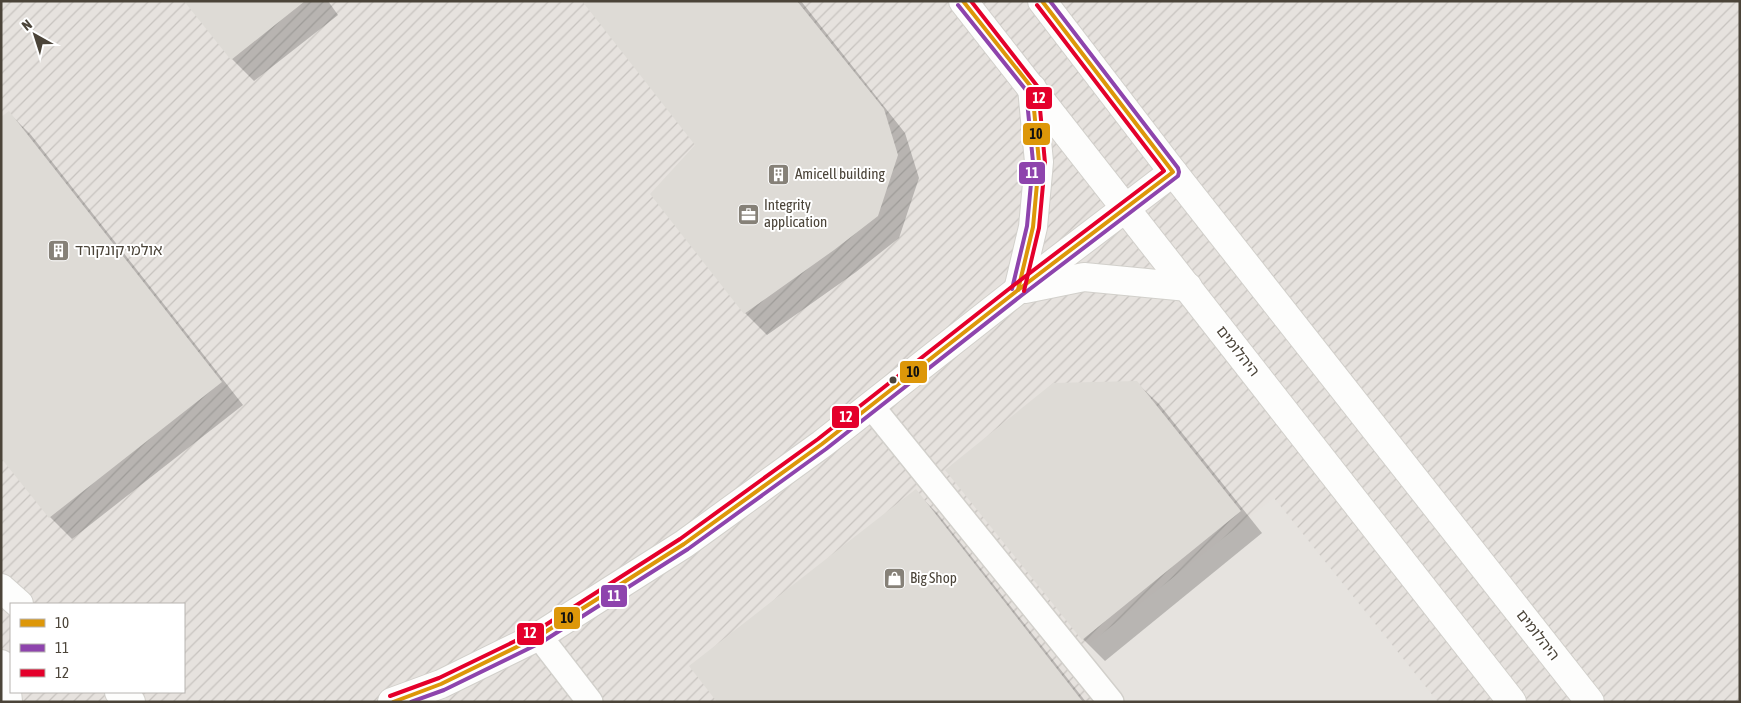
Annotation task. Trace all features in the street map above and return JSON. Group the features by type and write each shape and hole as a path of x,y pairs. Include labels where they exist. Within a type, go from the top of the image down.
{"street":[{"name":"היהלומים","path":"963,1 1512,702"},
{"name":"היהלומים","path":"1042,1 1173,172 1590,702"},
{"path":"1018,290 1033,227 1039,162 1032,88"},
{"path":"392,702 441,684 539,636 684,544 822,444 1018,290 1173,172"},
{"path":"1018,290 1084,278 1188,287"},
{"path":"1,588 18,603"},
{"path":"1,664 4,672 8,702"},
{"path":"120,693 131,702"}],"lane":[{"path":"871,406 1111,702"},
{"path":"539,636 590,702"}],"shaded area":[{"path":"1,1 1740,1 1740,702 1,702"},
{"path":"1274,498 1438,702 1103,702 1070,659"}],"building":[{"path":"184,1 305,1 231,60"},
{"name":"Amicell building","path":"582,1 797,1 884,109 898,155 878,216 744,314 650,194 695,145"},
{"name":"אולמי קונקורד","path":"9,111 222,382 49,518 1,458 1,117"},
{"path":"1137,381 1241,511 1082,640 945,470 1053,383"},
{"name":"Big Shop","path":"916,489 1083,702 717,702 689,666"}],"transit line":[{"name":"10","path":"963,1 1032,88 1039,162 1033,227 1018,290"},
{"name":"12","path":"971,1 1038,87 1045,163 1039,228 1024,291"},
{"name":"10","path":"393,702 441,684 539,636 684,544 822,444 1018,290 1173,172 1042,1"},
{"name":"11","path":"411,702 444,690 542,642 688,549 826,449 1022,295 1178,176 1178,168 1050,1"},
{"name":"11","path":"958,5 1026,90 1033,162 1027,226 1012,289"},
{"name":"12","path":"390,696 439,678 536,631 680,539 818,439 1014,285 1164,171 1037,5"}],"place":[{"name":"Amicell building","path":"779,174"},
{"name":"Integrity application","path":"748,214"},
{"name":"אולמי קונקורד","path":"59,250"},
{"name":"Big Shop","path":"894,578"}]}
